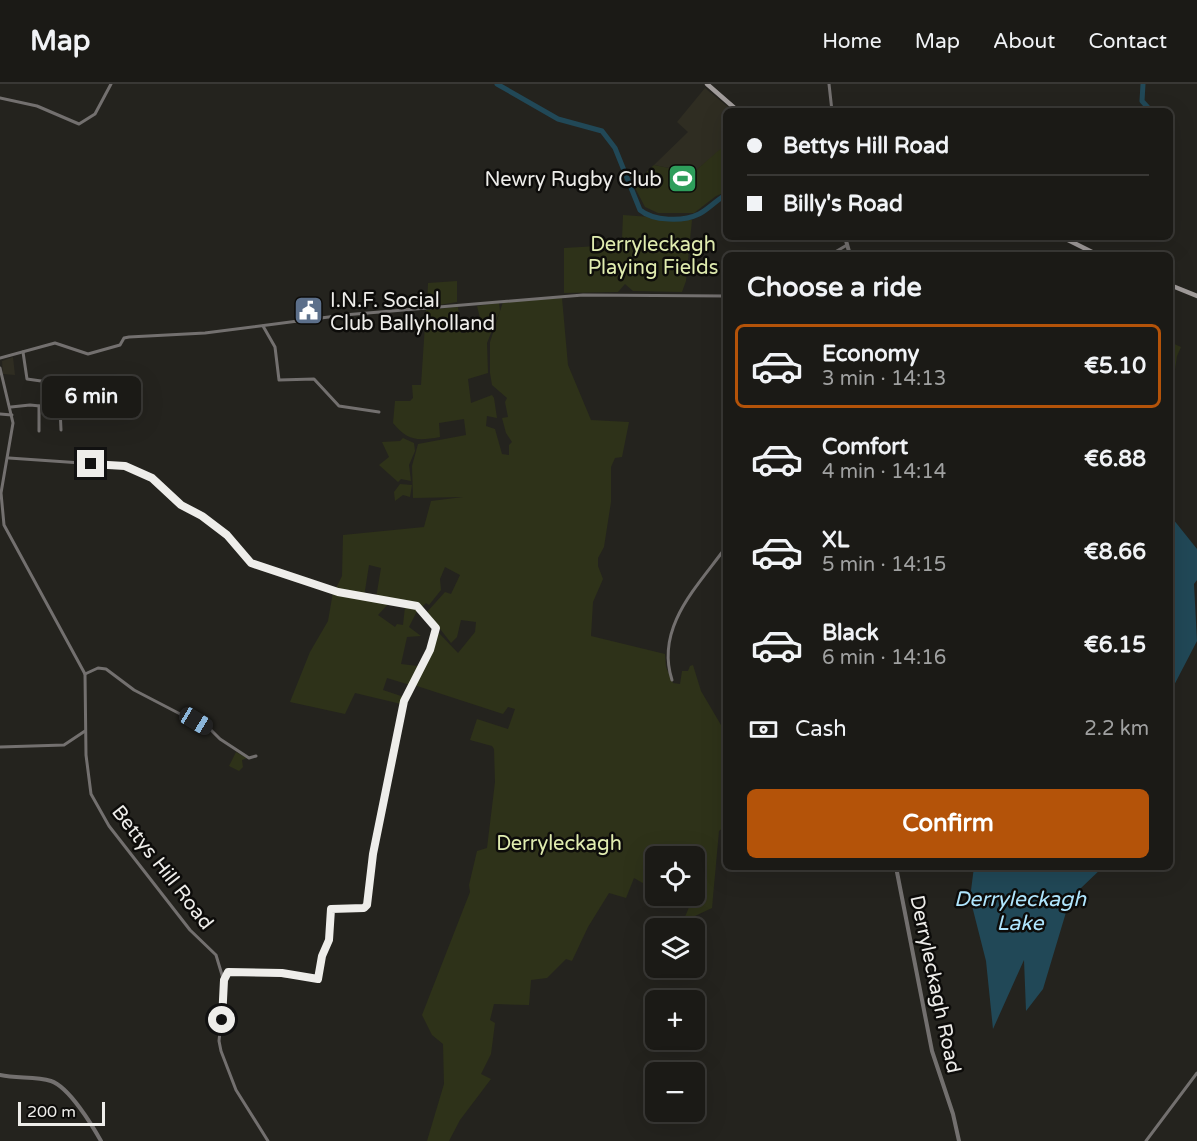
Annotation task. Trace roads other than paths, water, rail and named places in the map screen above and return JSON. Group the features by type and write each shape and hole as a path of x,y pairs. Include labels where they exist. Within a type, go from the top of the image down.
{"main road":[{"path":"707,84 735,108"},
{"path":"1068,240 1092,252"},
{"path":"1173,286 1197,296"}],"street":[{"path":"0,98 37,106 79,124 95,114 111,84"},
{"path":"829,84 832,108"},
{"path":"846,240 849,252"},
{"path":"836,252 847,244"},
{"path":"0,358 55,344 93,353 120,345 124,338 263,326 344,315 583,295 723,296"},
{"path":"263,326 275,347 279,380 314,379 339,406 379,412"},
{"path":"23,351 27,379 48,382"},
{"path":"0,368 2,387 11,407 13,430 1,496 6,531 86,674 98,668 110,671 134,690 211,730 220,739 249,758 256,756"},
{"path":"39,375 39,381"},
{"path":"11,407 39,405 60,408 61,430"},
{"path":"39,405 39,431"},
{"path":"0,414 12,415"},
{"path":"9,458 125,466 143,473 181,505 222,531 251,563 338,592 417,606 436,628 430,650 404,701 373,854 367,905 364,908 331,909 329,940 322,956 318,979 234,970 228,972 224,980"},
{"path":"672,680 667,664 669,636 688,599 723,551"},
{"name":"Bettys Hill Road","path":"86,674 85,732 88,783 100,813 190,930 213,952 224,980 221,1051 236,1090 268,1141"},
{"path":"0,747 64,745 85,732"},
{"name":"Derryleckagh Road","path":"897,870 932,1051 951,1107 959,1141"},
{"path":"1146,1141 1197,1073"},
{"path":"0,1075 44,1079 59,1085 93,1126 101,1141"}],"water":[{"path":"1173,519 1197,549 1197,580 1194,584 1197,641 1173,687"},
{"name":"Derryleckagh Lake","path":"974,870 1100,870 1081,888 1067,909 1043,989 1026,1011 1024,960 993,1029 986,961 970,898"}],"waterway":[{"path":"497,84 558,119 602,131 615,148 640,210 646,214 668,219 692,217 703,212 723,197"},
{"path":"1143,84 1142,101 1148,108"}],"place":[{"name":"Newry Rugby Club","path":"683,179"},
{"name":"I.N.F. Social Club Ballyholland","path":"309,311"}],"park label":[{"name":"Derryleckagh Playing Fields","path":"653,256"},
{"name":"Derryleckagh","path":"559,843"}]}
